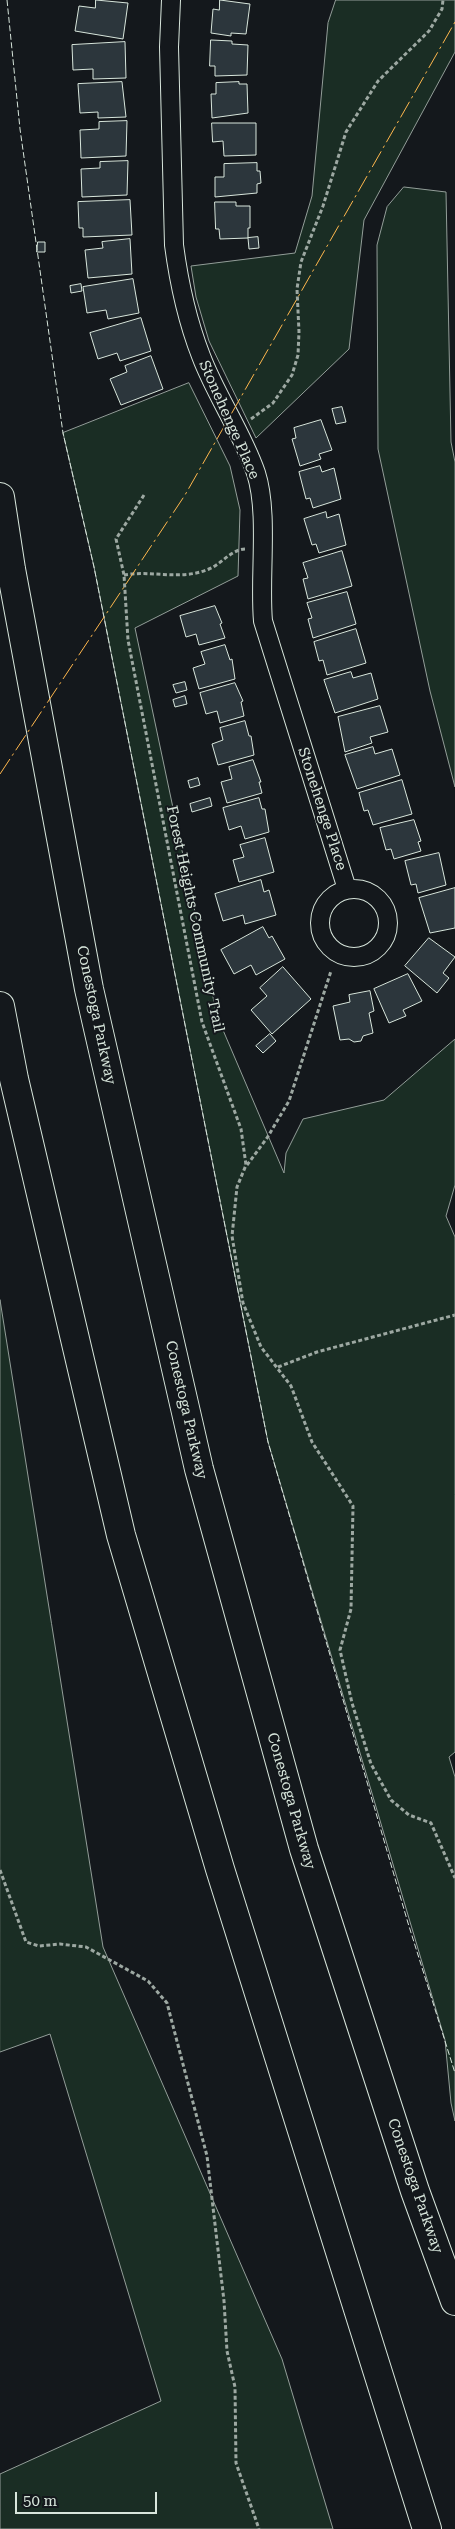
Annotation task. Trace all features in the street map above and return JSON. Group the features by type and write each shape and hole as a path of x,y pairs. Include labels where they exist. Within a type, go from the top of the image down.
{"highway":[{"name":"Conestoga Parkway","path":"0,497 10,569 89,989 199,1469 304,1849 415,2190 455,2301"},
{"path":"0,1006 14,1080 121,1534 223,1878 427,2529"}],"street":[{"name":"Stonehenge Place","path":"172,0 169,47 174,245 178,271 187,315 201,357 256,474 261,495 261,595 269,644 347,889"}],"path":[{"path":"236,428 273,403 292,375 298,356 297,290 300,262 323,206 346,132 378,81 429,31 442,9 443,0"},
{"name":"Forest Heights Community Trail","path":"144,495 116,539 124,575 128,640 202,1022 241,1129 246,1165 238,1187 232,1236 243,1303 262,1347 291,1386 312,1442 353,1506 351,1610 340,1650 352,1703 371,1764 391,1800 409,1815 432,1823 455,1878"},
{"path":"124,575 142,572 185,576 210,569 239,549 261,548"},
{"path":"246,1165 267,1138 289,1100 331,971"},
{"path":"278,1367 318,1352 455,1316"},
{"path":"0,1870 26,1942 39,1946 60,1944 86,1947 148,1981 167,2003 208,2156 224,2301 226,2351 235,2387 236,2462 259,2529"}],"green space":[{"path":"336,0 455,0 455,52 364,220 349,349 256,438 209,341 196,297 191,266 295,253 312,196 328,23"},
{"path":"404,187 446,192 451,442 455,462 455,787 430,691 378,449 377,245 387,207"},
{"path":"189,383 230,466 240,510 238,576 135,628 217,1016 284,1173 286,1153 303,1119 384,1100 455,1039 455,1185 446,1216 455,1237 455,1752 449,1757 455,1777 455,2121 451,2103 445,2040 268,1442 94,567 63,433"},
{"path":"0,1300 103,1947 282,2359 333,2529 0,2529 0,2474 161,2401 50,2034 0,2052"}],"building":[{"path":"96,0 128,3 123,39 75,31 79,6 95,8"},
{"path":"220,0 250,4 246,34 231,33 231,36 211,33 213,9 219,10"},
{"path":"211,40 232,41 232,44 248,45 247,75 215,76 215,66 210,66"},
{"path":"125,42 126,78 93,79 93,69 73,70 72,45"},
{"path":"122,82 126,117 98,118 98,112 80,113 78,84"},
{"path":"239,82 239,84 247,84 248,113 212,118 211,94 216,94 216,83"},
{"path":"127,121 126,156 81,158 80,130 99,129 99,122"},
{"path":"212,123 256,123 256,155 224,156 223,141 213,142"},
{"path":"128,161 127,195 82,197 81,169 100,168 100,162"},
{"path":"257,163 257,171 260,171 261,183 257,184 257,193 215,197 215,177 224,177 224,164"},
{"path":"130,200 132,235 83,237 83,228 79,228 78,202"},
{"path":"215,202 236,202 236,206 250,206 248,238 220,239 219,229 216,229"},
{"path":"258,237 259,248 249,249 248,238"},
{"path":"130,239 132,274 88,278 85,250 103,248 102,242"},
{"path":"38,242 45,242 45,252 37,252"},
{"path":"133,279 139,313 108,319 106,310 87,313 83,287"},
{"path":"81,284 82,291 71,293 70,286"},
{"path":"141,318 151,351 120,361 117,353 98,359 90,333"},
{"path":"151,356 163,389 121,405 110,379 127,372 125,366"},
{"path":"342,407 346,422 336,424 332,409"},
{"path":"321,420 332,450 319,454 321,459 300,466 292,439 296,438 294,428"},
{"path":"320,466 322,472 334,468 341,499 313,508 310,498 306,499 299,472"},
{"path":"326,512 327,518 339,514 346,545 319,553 316,544 312,545 304,519"},
{"path":"342,551 352,586 308,599 303,579 308,578 303,563"},
{"path":"347,592 356,624 313,638 308,619 312,618 307,603"},
{"path":"215,606 222,623 220,624 225,638 199,645 196,634 186,637 180,616"},
{"path":"356,629 366,663 327,675 323,660 319,661 314,642"},
{"path":"225,645 230,660 232,659 235,679 199,689 193,668 205,664 201,652"},
{"path":"351,672 353,678 371,673 378,699 335,713 324,680"},
{"path":"185,682 187,690 176,693 173,685"},
{"path":"235,683 243,701 241,702 244,716 220,723 217,711 206,714 200,693"},
{"path":"185,696 187,704 175,707 173,700"},
{"path":"380,706 388,732 370,737 372,743 345,752 338,717"},
{"path":"245,721 249,736 251,736 254,755 218,765 212,744 223,740 220,728"},
{"path":"373,747 375,754 392,749 400,775 357,789 345,755"},
{"path":"253,760 261,782 259,782 262,793 227,803 221,782 232,779 229,767"},
{"path":"198,778 200,785 190,788 188,781"},
{"path":"402,780 412,814 373,825 368,810 364,811 359,793"},
{"path":"210,798 212,806 192,812 190,804"},
{"path":"259,798 262,809 265,809 269,832 245,839 241,826 229,830 223,808"},
{"path":"414,820 421,841 418,842 421,851 394,859 391,849 386,850 380,828"},
{"path":"265,838 274,872 239,882 233,860 244,857 240,845"},
{"path":"439,853 446,885 418,893 416,884 411,885 405,861"},
{"path":"261,880 264,892 269,890 276,915 245,924 243,915 223,921 215,894"},
{"path":"455,888 455,928 430,933 419,898"},
{"path":"263,927 269,938 272,936 285,959 256,975 251,965 234,974 221,950"},
{"path":"429,938 455,957 443,973 449,978 437,993 405,966"},
{"path":"283,967 311,999 272,1034 251,1010 267,996 260,988"},
{"path":"408,974 422,1001 403,1010 406,1016 389,1023 374,989"},
{"path":"370,991 374,1011 369,1013 373,1033 363,1036 361,1041 340,1040 333,1006 350,1002 349,995"},
{"path":"270,1034 276,1041 263,1053 256,1046"}],"fence":[{"path":"7,0 20,129 63,433 94,567 268,1442 408,1923 455,2073"}],"power":[{"path":"0,774 185,495 455,22"}]}
